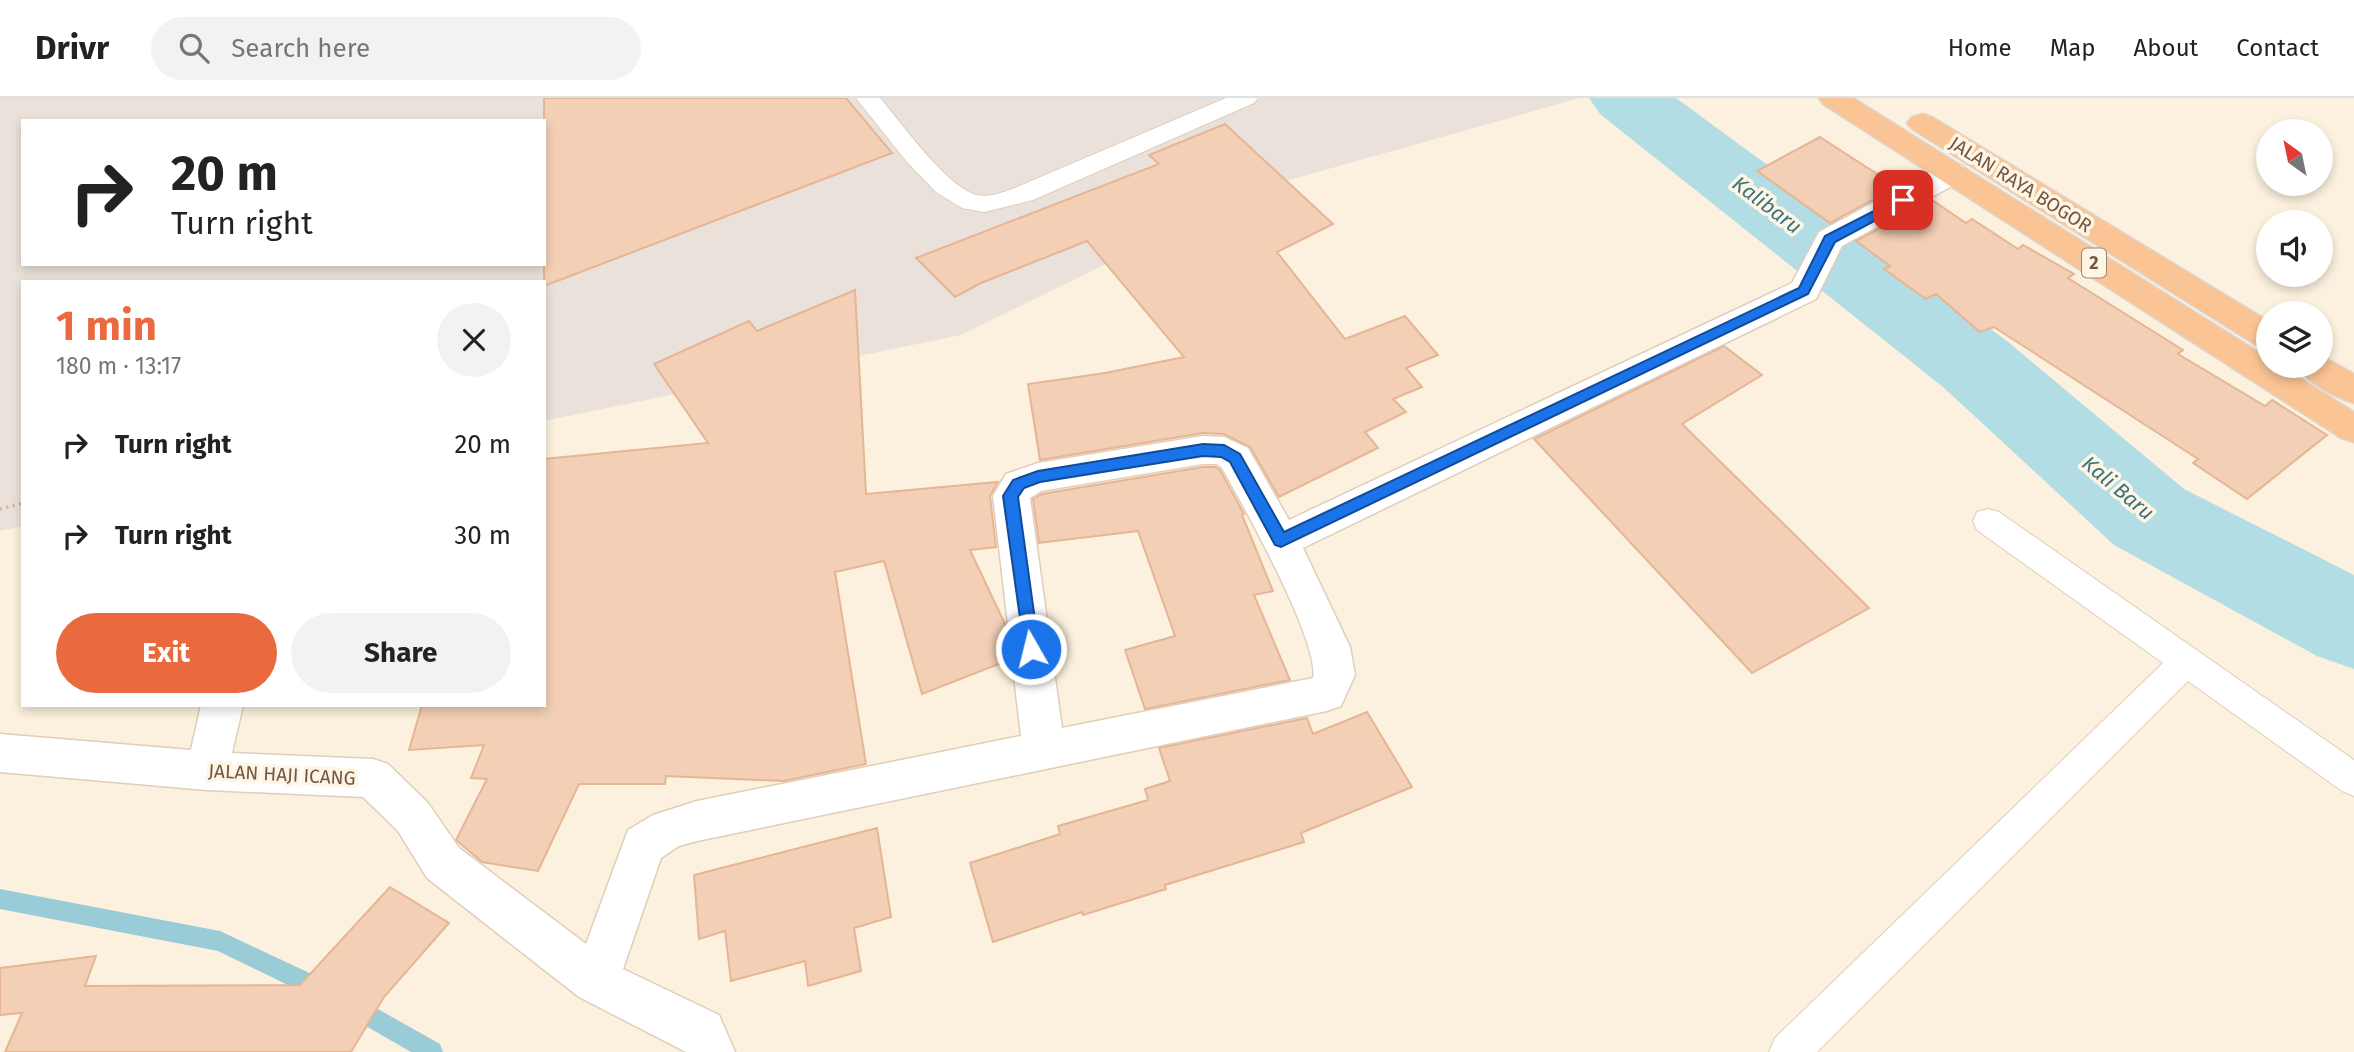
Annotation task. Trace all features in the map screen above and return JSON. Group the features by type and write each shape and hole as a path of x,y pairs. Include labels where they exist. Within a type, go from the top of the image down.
{"highway":[{"name":"JALAN RAYA BOGOR","path":"1833,98 2354,429"},
{"name":"JALAN RAYA BOGOR","path":"1882,98 2256,330"},
{"path":"2333,377 2354,390"}],"street":[{"path":"1281,541 1804,291 1830,239 1952,173"},
{"path":"596,981 645,845 668,829 1327,693 1335,674 1330,647 1281,541 1235,458 1224,451 1203,450 1038,477 1019,484 1011,496 1044,750"},
{"path":"207,771 222,707"},
{"name":"JALAN HAJI ICANG","path":"0,752 207,771 373,778 413,817 443,863 596,981 702,1032 711,1052"}],"lane":[{"path":"868,98 942,185 971,202 991,204 1024,194 1246,98"},
{"path":"1988,521 2354,780"},
{"path":"1789,1052 2186,662"}],"path":[{"path":"0,509 21,504"}],"shaded area":[{"path":"0,98 1580,98 1261,188 961,335 546,421 546,280 21,280 21,526 0,531"}],"building":[{"path":"544,98 846,98 892,153 546,285"},
{"path":"1225,124 1333,224 1277,252 1345,339 1405,316 1438,355 1406,368 1422,387 1393,399 1406,412 1365,432 1378,448 1279,497 1250,447 1224,434 1203,433 1040,460 1028,384 1105,373 1184,357 1087,241 981,283 955,297 916,258 1159,164 1149,155"},
{"path":"1820,137 1897,187 1830,223 1757,171"},
{"path":"1932,200 1966,223 1972,219 2018,249 2023,245 2074,274 2068,278 2183,350 2178,354 2265,406 2272,400 2327,435 2247,499 2193,463 2198,459 1994,327 1980,332 1936,294 1926,299 1884,269 1890,266 1856,241"},
{"path":"855,290 866,494 998,482 990,496 996,547 970,550 1005,624 1009,660 922,694 884,561 835,572 866,764 784,781 666,776 665,784 579,784 538,871 482,862 456,840 487,779 471,778 484,745 409,750 421,707 546,707 546,459 708,443 654,364 749,321 757,331"},
{"path":"1724,346 1762,375 1682,424 1869,608 1752,673 1534,439"},
{"path":"1216,467 1220,470 1244,514 1242,515 1273,591 1254,595 1290,680 1145,709 1125,650 1175,636 1138,531 1039,543 1033,499 1042,494"},
{"path":"1367,712 1412,787 1301,833 1304,842 1165,885 1166,889 1083,915 1082,912 993,942 970,863 1060,834 1058,826 1148,800 1145,789 1170,781 1159,748 1307,718 1313,734"},
{"path":"877,828 891,917 854,928 861,971 808,986 805,961 731,981 725,931 699,939 694,875"},
{"path":"390,887 449,923 384,997 351,1052 5,1052 22,1013 0,1015 0,968 96,956 85,986 300,985"}],"waterway":[{"name":"Kali Baru","path":"1627,98 1975,364 2149,517 2354,625"},
{"path":"0,899 220,941 325,992"},
{"path":"353,1006 432,1052"}],"route":[{"path":"1031,649 1011,496 1019,484 1038,477 1203,450 1224,451 1235,458 1281,541 1804,291 1830,239 1903,200"}],"water label":[{"name":"Kalibaru","path":"1767,205"}]}
